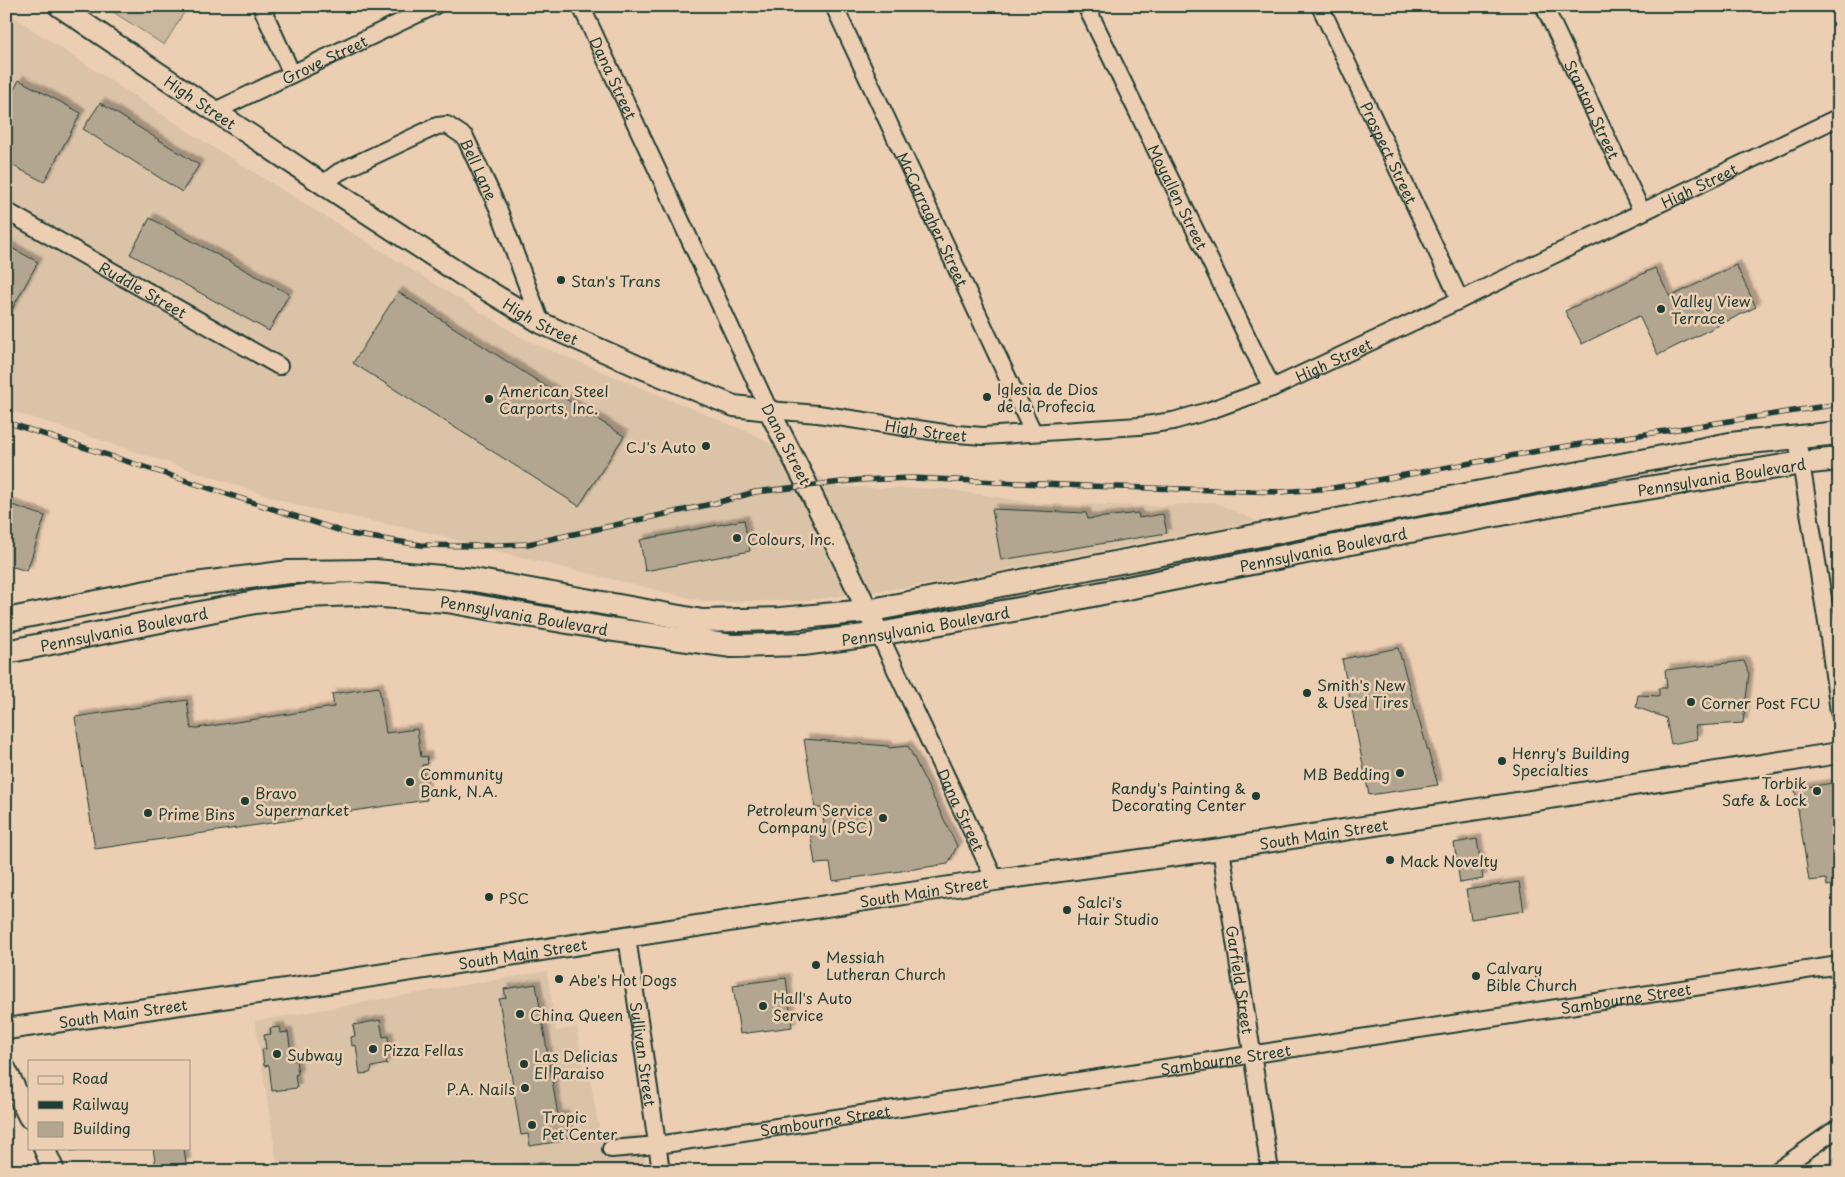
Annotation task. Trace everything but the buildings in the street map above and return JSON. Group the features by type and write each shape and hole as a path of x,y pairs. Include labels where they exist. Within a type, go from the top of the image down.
{"main road":[{"name":"Pennsylvania Boulevard","path":"6,620 172,587 289,572 375,570 474,580 702,621 781,619 867,611 1730,444 1839,433"},
{"name":"Pennsylvania Boulevard","path":"6,652 255,602 305,596 356,594 447,601 608,629 732,646 802,644 878,634 1058,602 1477,518 1592,497 1802,463 1839,459"}],"street":[{"name":"High Street","path":"59,6 322,184 465,277 542,322 637,366 734,406 818,414 983,436 1139,426 1173,421 1208,412 1272,388 1460,300 1839,117"},
{"path":"261,6 292,74"},
{"name":"Grove Street","path":"215,111 292,74 405,12 434,6"},
{"name":"Dana Street","path":"581,6 769,410 808,487 995,880"},
{"name":"McCarragher Street","path":"834,6 1033,432"},
{"name":"Moyallen Street","path":"1086,6 1272,388"},
{"name":"Prospect Street","path":"1320,6 1460,300"},
{"name":"Stanton Street","path":"1544,6 1642,212"},
{"name":"Bell Lane","path":"322,184 339,172 437,126 447,125 465,137 498,208 542,322"},
{"name":"Ruddle Street","path":"6,211 279,366"},
{"path":"1798,438 1839,712"},
{"name":"South Main Street","path":"6,1029 305,986 995,880 1221,849 1839,753"},
{"name":"Garfield Street","path":"1221,849 1270,1171"},
{"name":"Sullivan Street","path":"627,937 661,1171"},
{"name":"Sambourne Street","path":"611,1149 658,1145 1839,965"},
{"path":"6,1070 28,1115"},
{"path":"1777,1171 1839,1126"},
{"path":"45,1150 54,1171"}],"shaded area":[{"path":"104,6 188,6 164,45"},
{"path":"6,12 203,141 526,340 756,435 836,487 946,489 1041,504 1163,506 1214,502 1257,521 931,584 802,601 707,602 515,556 435,534 299,506 6,409"},
{"path":"547,971 556,1031 577,1027 584,1075 590,1077 601,1140 640,1133 647,1171 278,1171 255,1021"},
{"path":"1839,1156 1839,1171 1817,1171"}],"railway":[{"path":"6,422 350,534 421,545 471,546 528,544 716,503 755,492 859,480 913,478 1280,492 1333,488 1549,449 1839,404"}],"place":[{"name":"Stan's Trans","path":"561,280"},
{"name":"Valley View Terrace","path":"1661,309"},
{"name":"Iglesia de Dios de la Profecia","path":"987,397"},
{"name":"American Steel Carports, Inc.","path":"489,399"},
{"name":"CJ's Auto","path":"706,446"},
{"name":"Colours, Inc.","path":"737,538"},
{"name":"Smith's New & Used Tires","path":"1307,693"},
{"name":"Corner Post FCU","path":"1691,702"},
{"name":"Henry's Building Specialties","path":"1502,761"},
{"name":"MB Bedding","path":"1400,773"},
{"name":"Community Bank, N.A.","path":"410,782"},
{"name":"Torbik Safe & Lock","path":"1817,791"},
{"name":"Randy's Painting & Decorating Center","path":"1256,796"},
{"name":"Bravo Supermarket","path":"245,801"},
{"name":"Prime Bins","path":"148,813"},
{"name":"Petroleum Service Company (PSC)","path":"883,818"},
{"name":"Mack Novelty","path":"1390,860"},
{"name":"PSC","path":"489,897"},
{"name":"Salci's Hair Studio","path":"1067,910"},
{"name":"Messiah Lutheran Church","path":"816,965"},
{"name":"Calvary Bible Church","path":"1476,976"},
{"name":"Abe's Hot Dogs","path":"559,979"},
{"name":"Hall's Auto Service","path":"763,1006"},
{"name":"China Queen","path":"520,1014"},
{"name":"Pizza Fellas","path":"373,1049"},
{"name":"Subway","path":"277,1054"},
{"name":"Las Delicias El Paraiso","path":"524,1064"},
{"name":"P.A. Nails","path":"525,1088"},
{"name":"Tropic Pet Center","path":"532,1125"}]}
